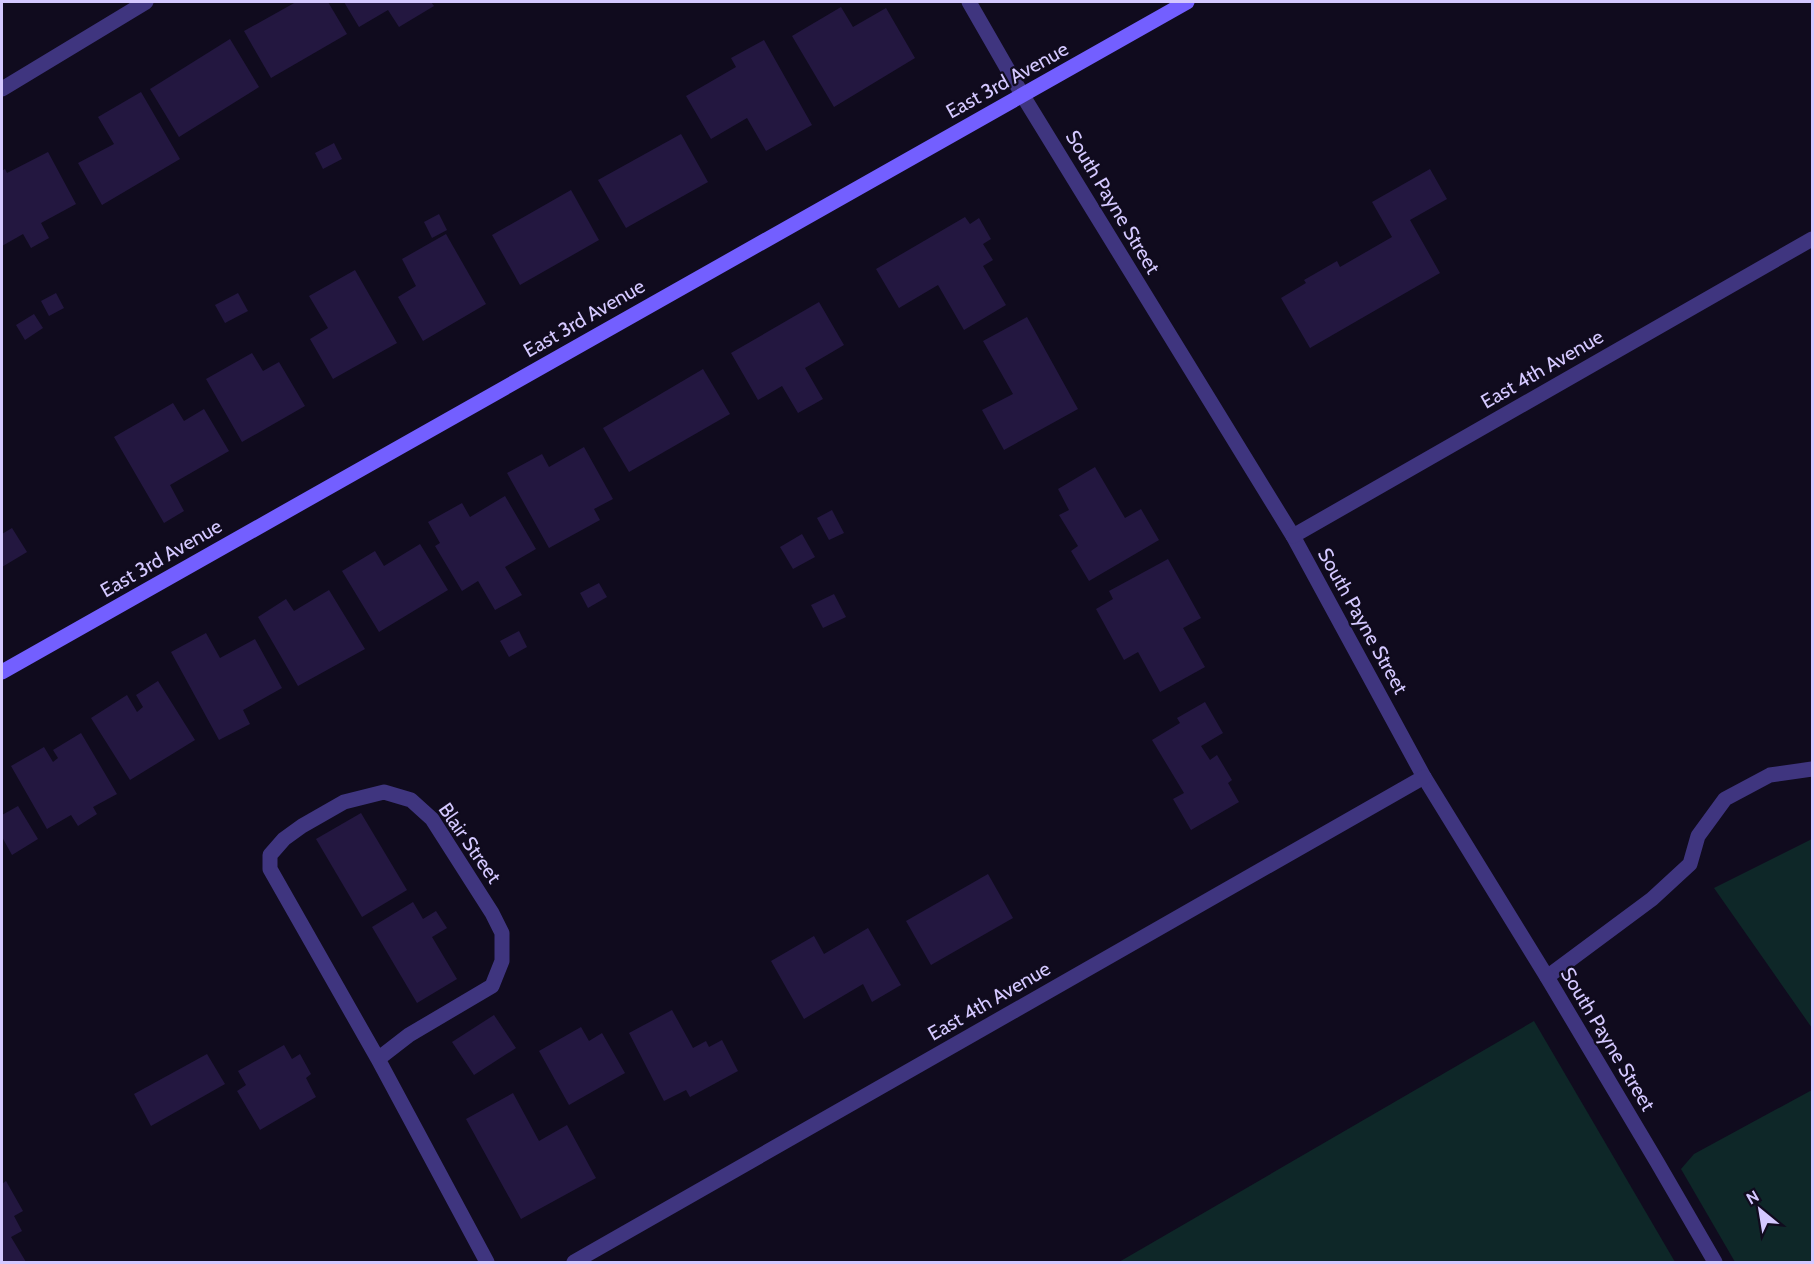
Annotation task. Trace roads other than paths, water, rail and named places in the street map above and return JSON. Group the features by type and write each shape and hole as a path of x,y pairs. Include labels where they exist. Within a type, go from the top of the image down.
{"street":[{"path":"2,89 146,2"},
{"name":"South Payne Street","path":"969,2 1023,96 1293,536 1424,777 1657,1162 1714,1263"},
{"name":"East 3rd Avenue","path":"2,672 1187,2"},
{"name":"East 4th Avenue","path":"1293,536 1812,239"},
{"path":"1546,977 1652,900 1690,864 1698,836 1725,799 1770,775 1812,769"},
{"name":"East 4th Avenue","path":"574,1263 1424,777"},
{"name":"Blair Street","path":"378,1059 409,1035 492,986 502,961 502,933 492,913 432,819 411,800 384,792 344,802 302,826 284,839 270,855 270,869 378,1059 487,1263"}]}
